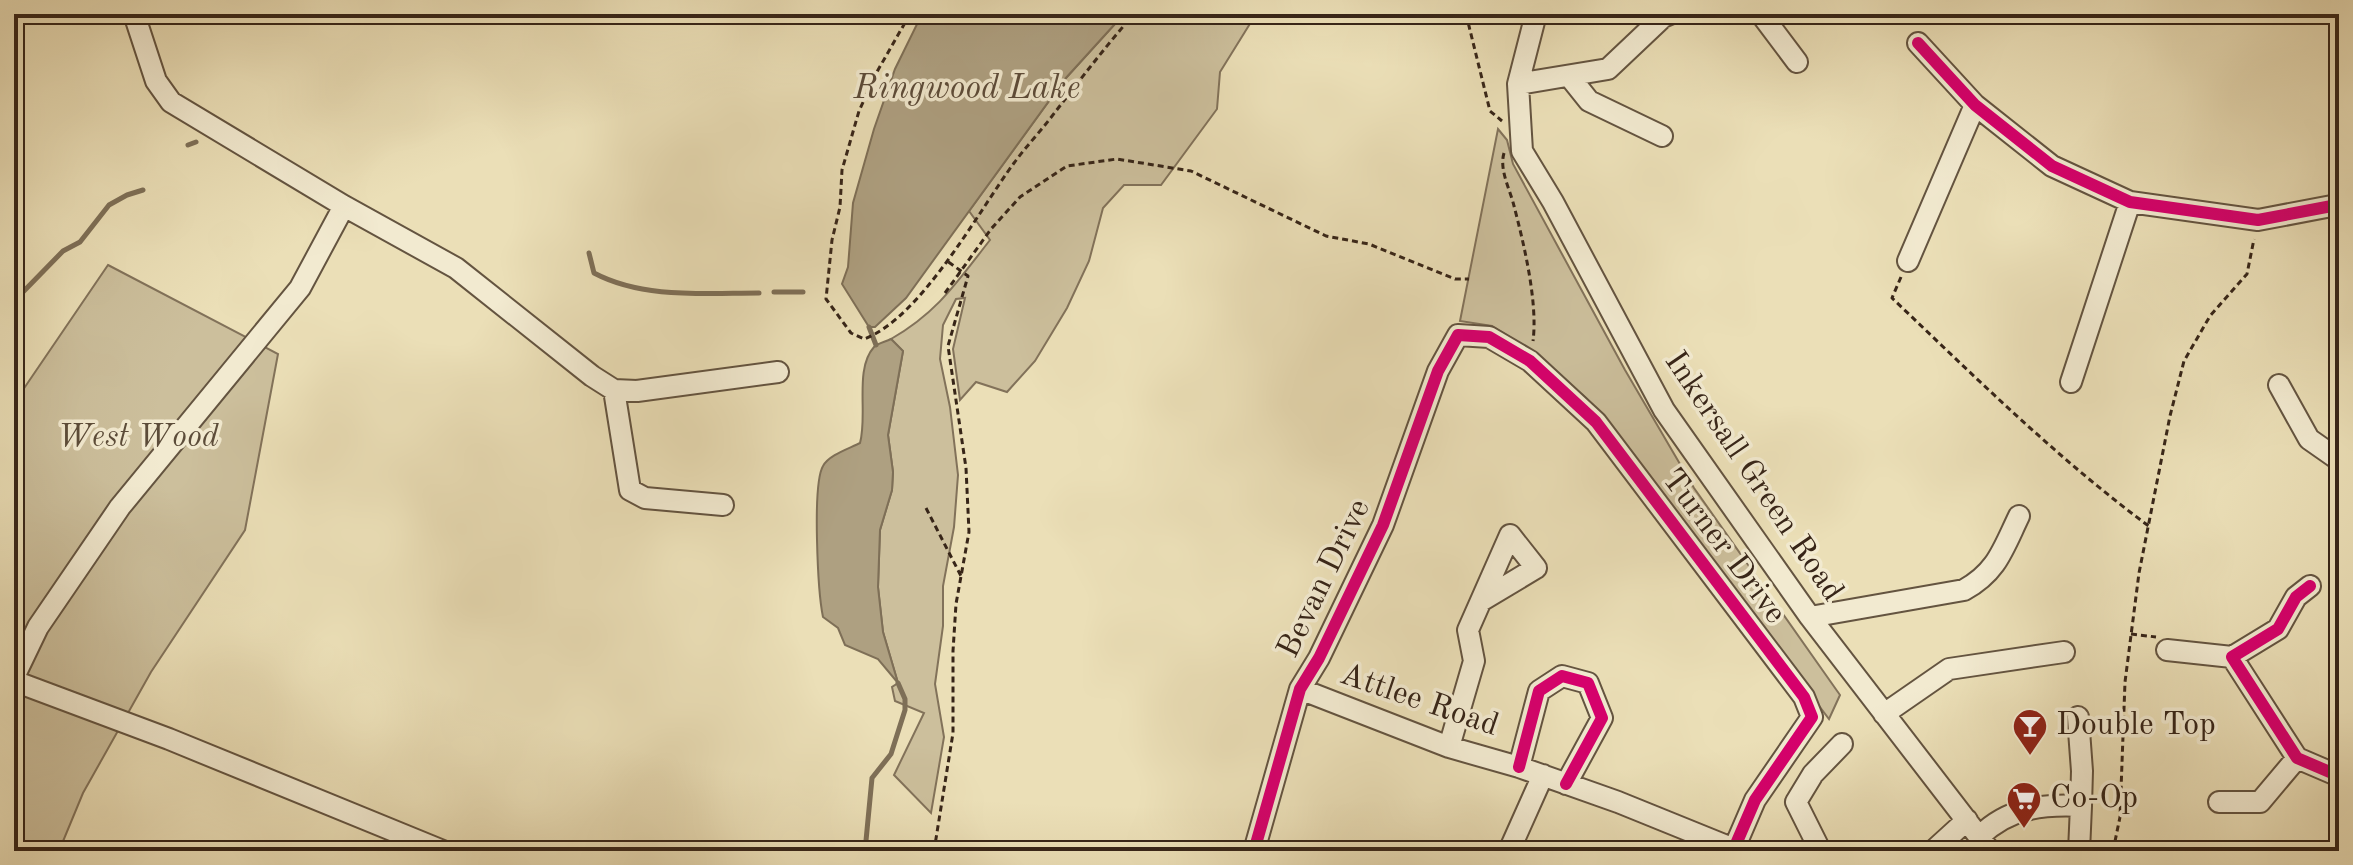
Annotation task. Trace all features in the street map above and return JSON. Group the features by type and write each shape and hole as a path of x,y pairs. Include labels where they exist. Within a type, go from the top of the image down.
{"street":[{"path":"134,14 156,81 171,102 344,206 456,268 614,390 637,391 778,372"},
{"name":"Inkersall Green Road","path":"1536,14 1518,84 1522,151 1553,202 1664,410 1810,617 1985,844"},
{"path":"1518,84 1608,69 1663,17 1670,14"},
{"path":"1761,14 1797,62"},
{"path":"1918,43 1975,105 2052,166 2130,202 2258,220 2338,206"},
{"path":"1569,76 1589,101 1662,136"},
{"path":"1908,261 1975,105"},
{"path":"2071,382 2130,202"},
{"path":"344,206 300,288 120,507 38,627 14,679 443,851"},
{"name":"Turner Drive","path":"1458,335 1489,337 1530,361 1596,422 1804,697 1812,717 1755,800 1735,850"},
{"name":"Bevan Drive","path":"1254,851 1300,689 1319,658 1383,525 1438,371 1458,335"},
{"path":"2279,385 2309,439 2339,460"},
{"path":"614,390 630,490 645,498 723,505"},
{"path":"1810,617 1964,590 1982,580 1995,564 2019,516"},
{"path":"2167,650 2232,657 2278,629 2296,597 2310,586"},
{"path":"1449,747 1474,661 1468,630 1481,601"},
{"path":"1884,714 1949,669 2064,652"},
{"path":"2232,657 2297,758 2339,776"},
{"name":"Attlee Road","path":"1519,767 1539,691 1562,676 1588,683 1602,718 1566,784"},
{"name":"Attlee Road","path":"1300,689 1449,747 1543,775 1735,850"},
{"path":"2078,717 2082,771 2079,851"},
{"path":"1818,851 1796,802 1813,774 1842,744"},
{"path":"2219,802 2260,802 2297,758"},
{"path":"1509,851 1543,775"},
{"path":"1985,844 1990,826 2011,813 2038,806 2081,806"},
{"path":"1933,851 1967,820"}],"path":[{"path":"910,14 859,111 842,170 840,207 832,240 826,299 851,333 864,339 893,324 947,261 1015,161 1078,79 1134,14"},
{"path":"1466,14 1490,111 1514,131 1520,126"},
{"path":"1504,151 1501,162 1515,208 1530,283 1534,331 1530,361"},
{"path":"945,293 991,229 1020,197 1067,166 1117,159 1191,171 1326,236 1369,244 1455,279 1469,279"},
{"path":"2113,851 2120,817 2125,682 2139,573 2170,416 2184,361 2210,316 2247,274 2258,220"},
{"path":"934,851 953,733 953,651 969,532 966,468 948,346 968,276 947,261"},
{"path":"1908,261 1892,298 1967,370 2150,527"},
{"path":"926,508 961,576"},
{"path":"2331,851 2339,829"}],"green space":[{"path":"1124,14 1256,14 1220,72 1217,109 1161,185 1124,185 1103,208 1089,261 1067,308 1035,361 1007,392 976,382 960,400 953,349 965,298 956,299 943,325 940,359 950,407 958,475 954,527 943,586 943,626 935,684 944,737 931,813 894,775 924,713 895,701 892,687 898,683 883,632 878,587 880,530 892,490 888,435 903,351 891,339 934,307 990,240 969,211 1065,79"},
{"path":"1498,129 1507,140 1513,164 1625,370 1694,488 1840,695 1829,719 1586,398 1521,344 1492,326 1460,321"},
{"name":"West Wood","path":"108,265 278,354 245,530 151,672 83,793 59,851 14,851 14,403"}],"water":[{"name":"Ringwood Lake","path":"922,14 1124,14 1065,79 906,298 875,327 869,327 842,284 848,267 853,203 895,69"},
{"path":"891,339 903,351 888,435 892,490 880,530 878,587 883,632 898,683 878,659 845,645 838,628 823,617 817,540 818,494 823,466 834,455 860,443 864,367 874,347"}],"waterway":[{"path":"188,145 196,142"},
{"path":"14,296 22,293 63,251 80,242 109,205 143,190"},
{"path":"589,253 594,273 633,287 675,293 759,293"},
{"path":"774,292 803,292"},
{"path":"869,327 876,345"},
{"path":"865,851 872,778 891,754 905,710 905,699 898,683"}],"cycle path":[{"path":"1918,43 1975,105 2052,166 2130,202 2258,220 2337,205"},
{"path":"1254,851 1300,689 1319,658 1383,525 1438,371 1458,335 1489,337 1530,361 1596,422 1804,697 1812,717 1755,800 1733,851"},
{"path":"2310,586 2296,597 2278,629 2232,657 2297,758 2339,776"},
{"path":"1519,767 1539,691 1562,676 1588,683 1602,718 1566,784"}],"place":[{"name":"Double Top","path":"2030,757"},
{"name":"Co-Op","path":"2024,830"}]}
